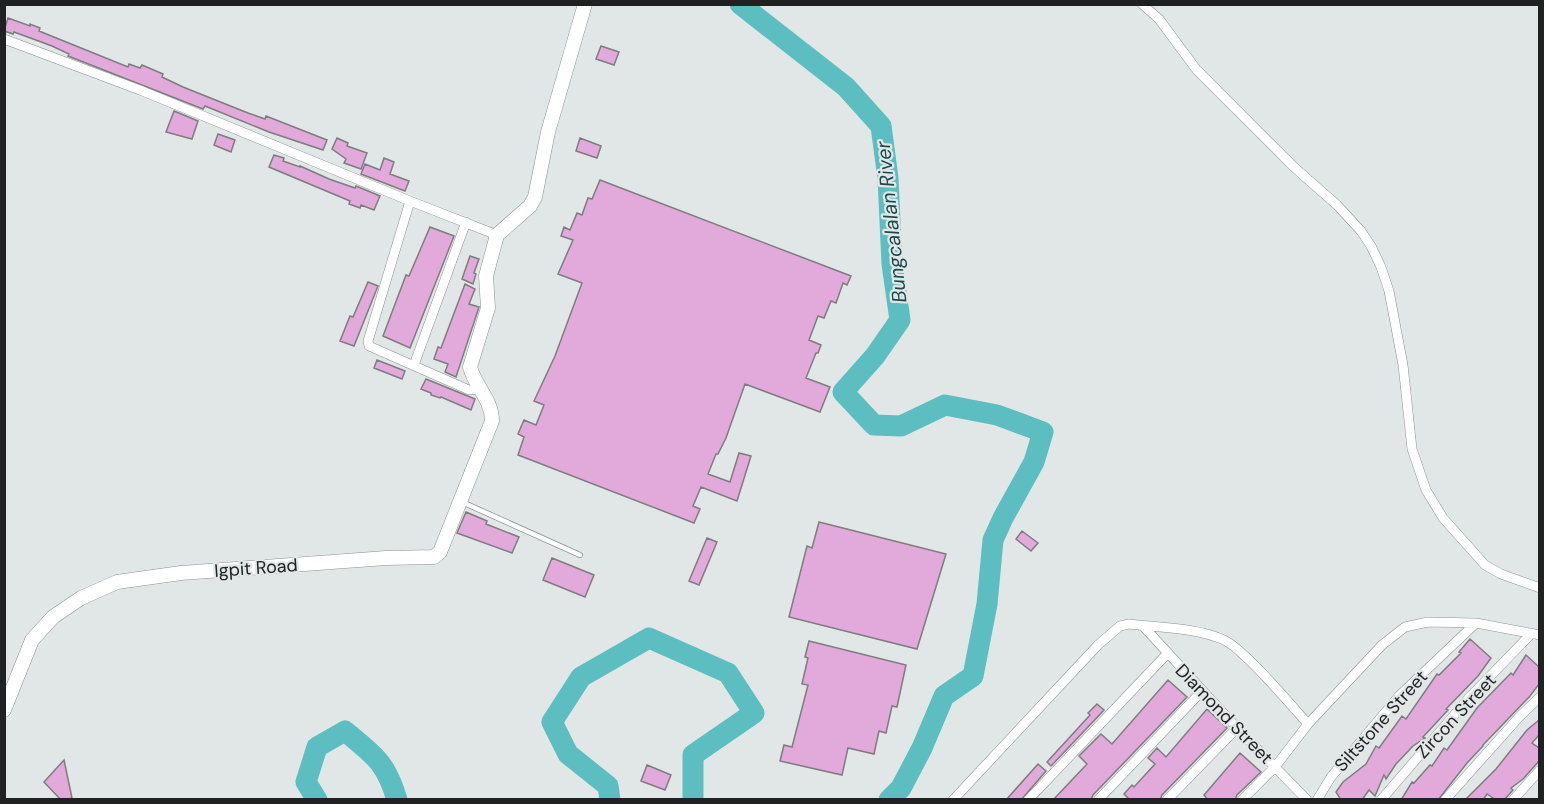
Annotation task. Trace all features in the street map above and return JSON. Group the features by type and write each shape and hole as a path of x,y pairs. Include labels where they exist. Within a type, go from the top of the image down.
{"street":[{"path":"410,201 368,341 369,346 469,390 480,389 470,367 488,308 486,276 497,235 530,206 535,197 548,132 585,4"},
{"path":"1142,4 1159,19 1196,69 1361,231 1381,267 1389,291 1402,365 1412,448 1426,490 1443,518 1485,565 1501,574 1539,588"},
{"path":"4,39 140,90 497,235"},
{"path":"414,364 466,222"},
{"name":"Igpit Road","path":"4,710 32,639 53,617 81,598 117,582 181,573 434,557 440,552 490,429 489,402 480,389"},
{"path":"1242,800 1275,767 1308,724 1382,645 1405,627 1428,622 1476,623 1536,634"},
{"name":"Siltstone Street","path":"1317,800 1331,777 1399,696 1476,623"},
{"path":"953,800 1111,632 1120,626 1129,624 1193,632 1226,641 1246,657 1308,724"},
{"name":"Diamond Street","path":"1143,626 1202,692 1307,800"},
{"name":"Zircon Street","path":"1381,800 1468,699 1536,634"},
{"path":"1028,800 1167,654"},
{"path":"1098,800 1202,692"},
{"path":"1445,800 1539,697"},
{"path":"1167,800 1237,728"},
{"path":"1513,800 1539,770"}],"lane":[{"path":"461,502 580,555"}],"building":[{"path":"8,18 40,28 39,31 128,67 129,64 140,68 142,65 163,74 162,77 183,87 248,113 265,119 266,116 327,140 323,150 269,132 205,106 203,109 68,56 69,54 52,46 14,32 13,34 4,31"},
{"path":"601,46 619,52 614,65 596,59"},
{"path":"174,111 198,121 192,139 166,132"},
{"path":"218,134 235,140 231,152 214,145"},
{"path":"337,138 348,143 347,146 367,153 361,169 344,163 346,159 332,149"},
{"path":"580,138 601,146 597,158 576,151"},
{"path":"274,155 284,158 283,161 329,179 355,188 356,186 380,196 374,210 361,205 360,208 349,204 350,201 269,167"},
{"path":"384,158 394,162 390,174 409,181 405,191 361,174 365,164 380,170"},
{"path":"600,180 851,276 847,285 843,283 836,303 831,301 824,318 818,316 809,340 821,345 806,378 830,387 820,412 745,384 726,438 708,474 730,482 739,453 751,456 737,501 701,487 693,506 700,509 694,523 518,455 524,437 518,434 524,420 536,425 544,405 534,401 555,356 582,283 558,274 573,240 561,236 564,227 570,230 577,213 582,215 588,198 592,199"},
{"path":"430,227 454,236 410,348 383,336 406,275 409,276"},
{"path":"470,256 479,259 473,284 462,279"},
{"path":"368,282 378,286 354,346 340,341"},
{"path":"465,284 475,289 469,304 479,307 456,377 445,372 448,364 434,359 438,347 441,348"},
{"path":"377,360 405,371 402,379 374,368"},
{"path":"426,379 475,399 471,410 421,389"},
{"path":"466,512 487,521 486,524 519,537 512,553 457,533"},
{"path":"819,522 946,554 917,649 789,617 807,546 812,548"},
{"path":"1022,531 1038,543 1031,551 1016,539"},
{"path":"707,538 717,542 699,585 689,581"},
{"path":"552,558 594,575 585,597 543,580"},
{"path":"1470,639 1491,658 1478,676 1446,709 1448,710 1423,737 1425,738 1413,746 1396,764 1386,779 1384,775 1375,796 1369,790 1362,800 1341,800 1336,792 1343,782 1366,764 1376,746 1379,748 1402,716 1406,719 1437,674 1439,675 1461,653 1459,652"},
{"path":"809,641 906,665 897,707 892,706 886,733 879,731 874,754 848,748 842,775 780,761 784,745 792,747 808,685 802,684"},
{"path":"1526,655 1539,667 1539,684 1530,696 1467,763 1438,800 1401,800 1412,782 1414,783 1430,765 1432,766 1444,748 1447,750 1477,708 1511,673 1513,675"},
{"path":"1168,680 1187,697 1093,795 1091,800 1053,800 1087,764 1079,756 1101,734 1112,744"},
{"path":"1097,704 1104,710 1051,766 1047,762 1090,715 1088,713"},
{"path":"1207,709 1227,728 1162,795 1160,800 1130,800 1124,794 1132,785 1134,787 1155,764 1148,758 1157,748 1166,757"},
{"path":"1539,720 1539,735 1532,743 1539,748 1539,761 1523,779 1511,788 1513,790 1504,800 1496,800 1487,794 1483,800 1465,800 1496,769 1527,730"},
{"path":"1240,753 1261,772 1237,795 1235,800 1208,800 1204,795"},
{"path":"64,760 72,798 61,800 44,782"},
{"path":"1038,764 1046,771 1021,800 1006,800"},
{"path":"647,765 671,775 665,790 641,781"}],"waterway":[{"name":"Bungcalalan River","path":"740,4 846,87 881,126 888,178 892,264 900,320 875,356 843,392 874,425 901,426 945,405 997,415 1043,432 1034,462 993,540 987,604 973,676 944,696 922,748 901,788 889,800"},
{"name":"Bungcalalan River","path":"610,800 608,786 568,754 552,722 581,677 649,638 728,673 754,713 693,755 693,800"},
{"name":"Bungcalalan River","path":"317,800 306,782 317,747 345,731 378,760 393,787 397,800"}]}
